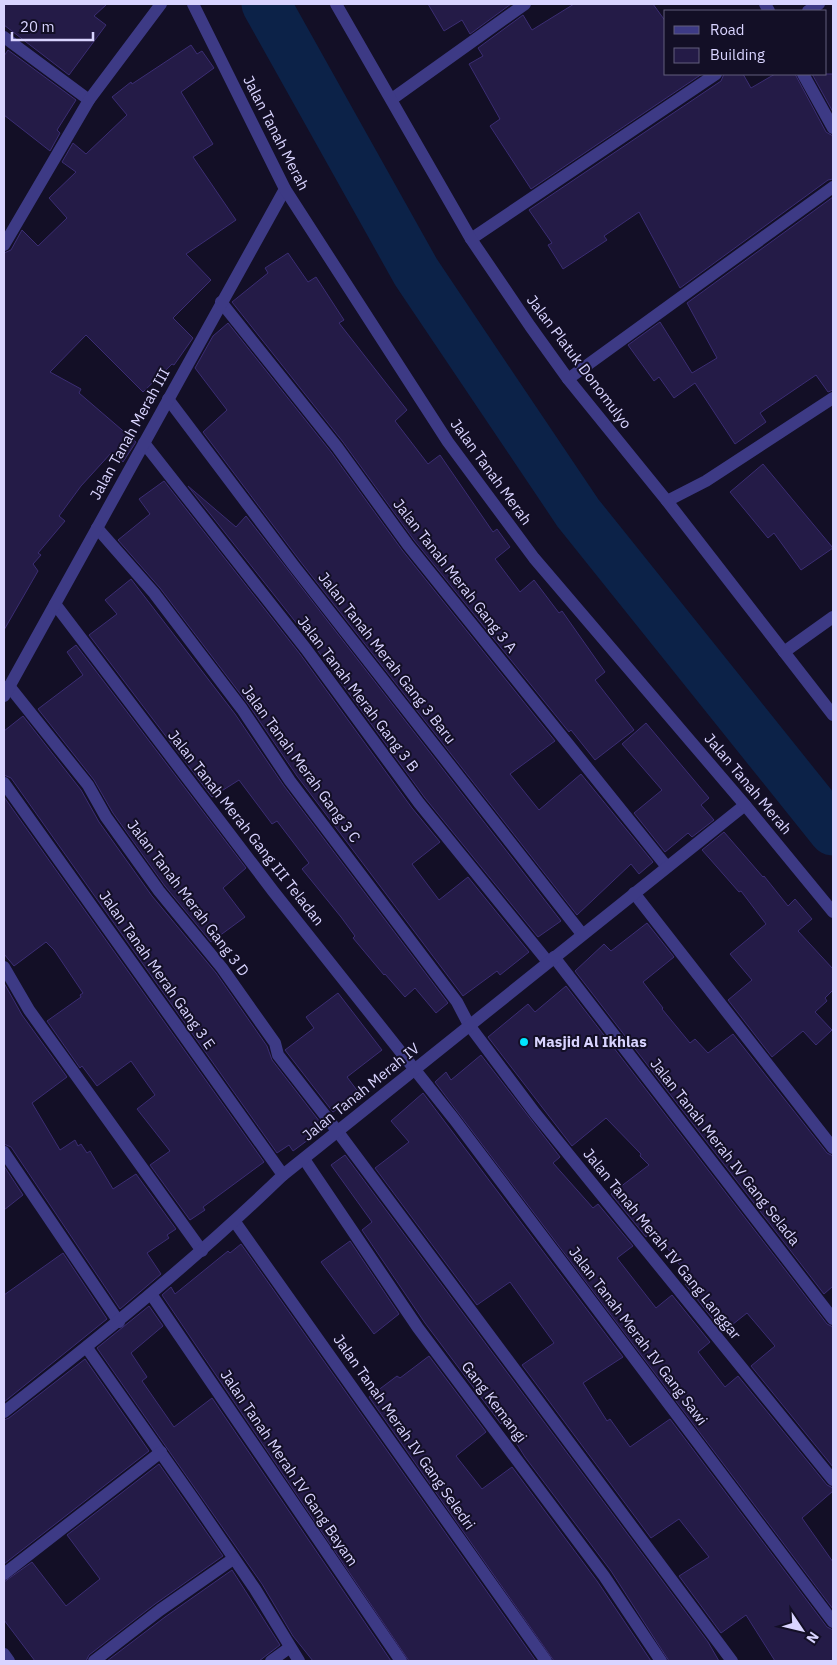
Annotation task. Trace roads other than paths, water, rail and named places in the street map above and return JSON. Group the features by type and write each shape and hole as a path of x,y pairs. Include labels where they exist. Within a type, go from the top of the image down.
{"street":[{"path":"4,245 89,100 161,4"},
{"name":"Jalan Tanah Merah","path":"193,4 285,189 448,442 517,535 833,912"},
{"name":"Jalan Platuk Donomulyo","path":"336,4 471,239 568,379 667,501 833,715"},
{"path":"392,100 525,4"},
{"path":"4,37 89,100"},
{"path":"471,239 715,75"},
{"path":"804,75 833,128"},
{"path":"568,379 833,187"},
{"name":"Jalan Tanah Merah III","path":"7,691 285,189"},
{"name":"Jalan Tanah Merah Gang 3 A","path":"221,302 337,447 408,545 667,866"},
{"path":"667,501 706,481 833,398"},
{"name":"Jalan Tanah Merah Gang 3 Baru","path":"168,399 294,566 582,934"},
{"name":"Jalan Tanah Merah Gang 3 B","path":"144,443 306,649 419,803 551,959"},
{"name":"Jalan Tanah Merah Gang 3 C","path":"97,528 154,593 242,709 290,781 458,1002 469,1025"},
{"name":"Jalan Tanah Merah Gang III Teladan","path":"55,604 273,891 415,1071"},
{"path":"784,652 833,617"},
{"name":"Jalan Tanah Merah Gang 3 D","path":"7,691 88,785 106,817 159,891 222,968 274,1043 278,1055 338,1132 732,1661"},
{"name":"Jalan Tanah Merah Gang 3 E","path":"4,783 283,1176"},
{"name":"Jalan Tanah Merah IV","path":"4,1412 119,1322 235,1222 283,1176 745,805"},
{"path":"634,893 833,1148"},
{"name":"Jalan Tanah Merah IV Gang Selada","path":"551,959 833,1319"},
{"path":"4,967 30,1010 202,1251"},
{"name":"Jalan Tanah Merah IV Gang Langgar","path":"469,1025 535,1113 833,1480"},
{"name":"Jalan Tanah Merah IV Gang Sawi","path":"415,1071 454,1119 833,1622"},
{"path":"4,1152 119,1322"},
{"name":"Gang Kemangi","path":"304,1159 418,1328 604,1576 662,1661"},
{"name":"Jalan Tanah Merah IV Gang Seledri","path":"235,1222 546,1661"},
{"name":"Jalan Tanah Merah IV Gang Bayam","path":"151,1294 401,1661"},
{"path":"87,1348 161,1452 254,1589 289,1648 299,1661"},
{"path":"4,1574 161,1452"},
{"path":"94,1661 233,1559"},
{"path":"271,1661 289,1648"},
{"path":"4,1654 9,1661"}],"waterway":[{"path":"266,4 416,272 578,513 833,831"}],"place":[{"name":"Masjid Al Ikhlas","path":"524,1042"}]}
